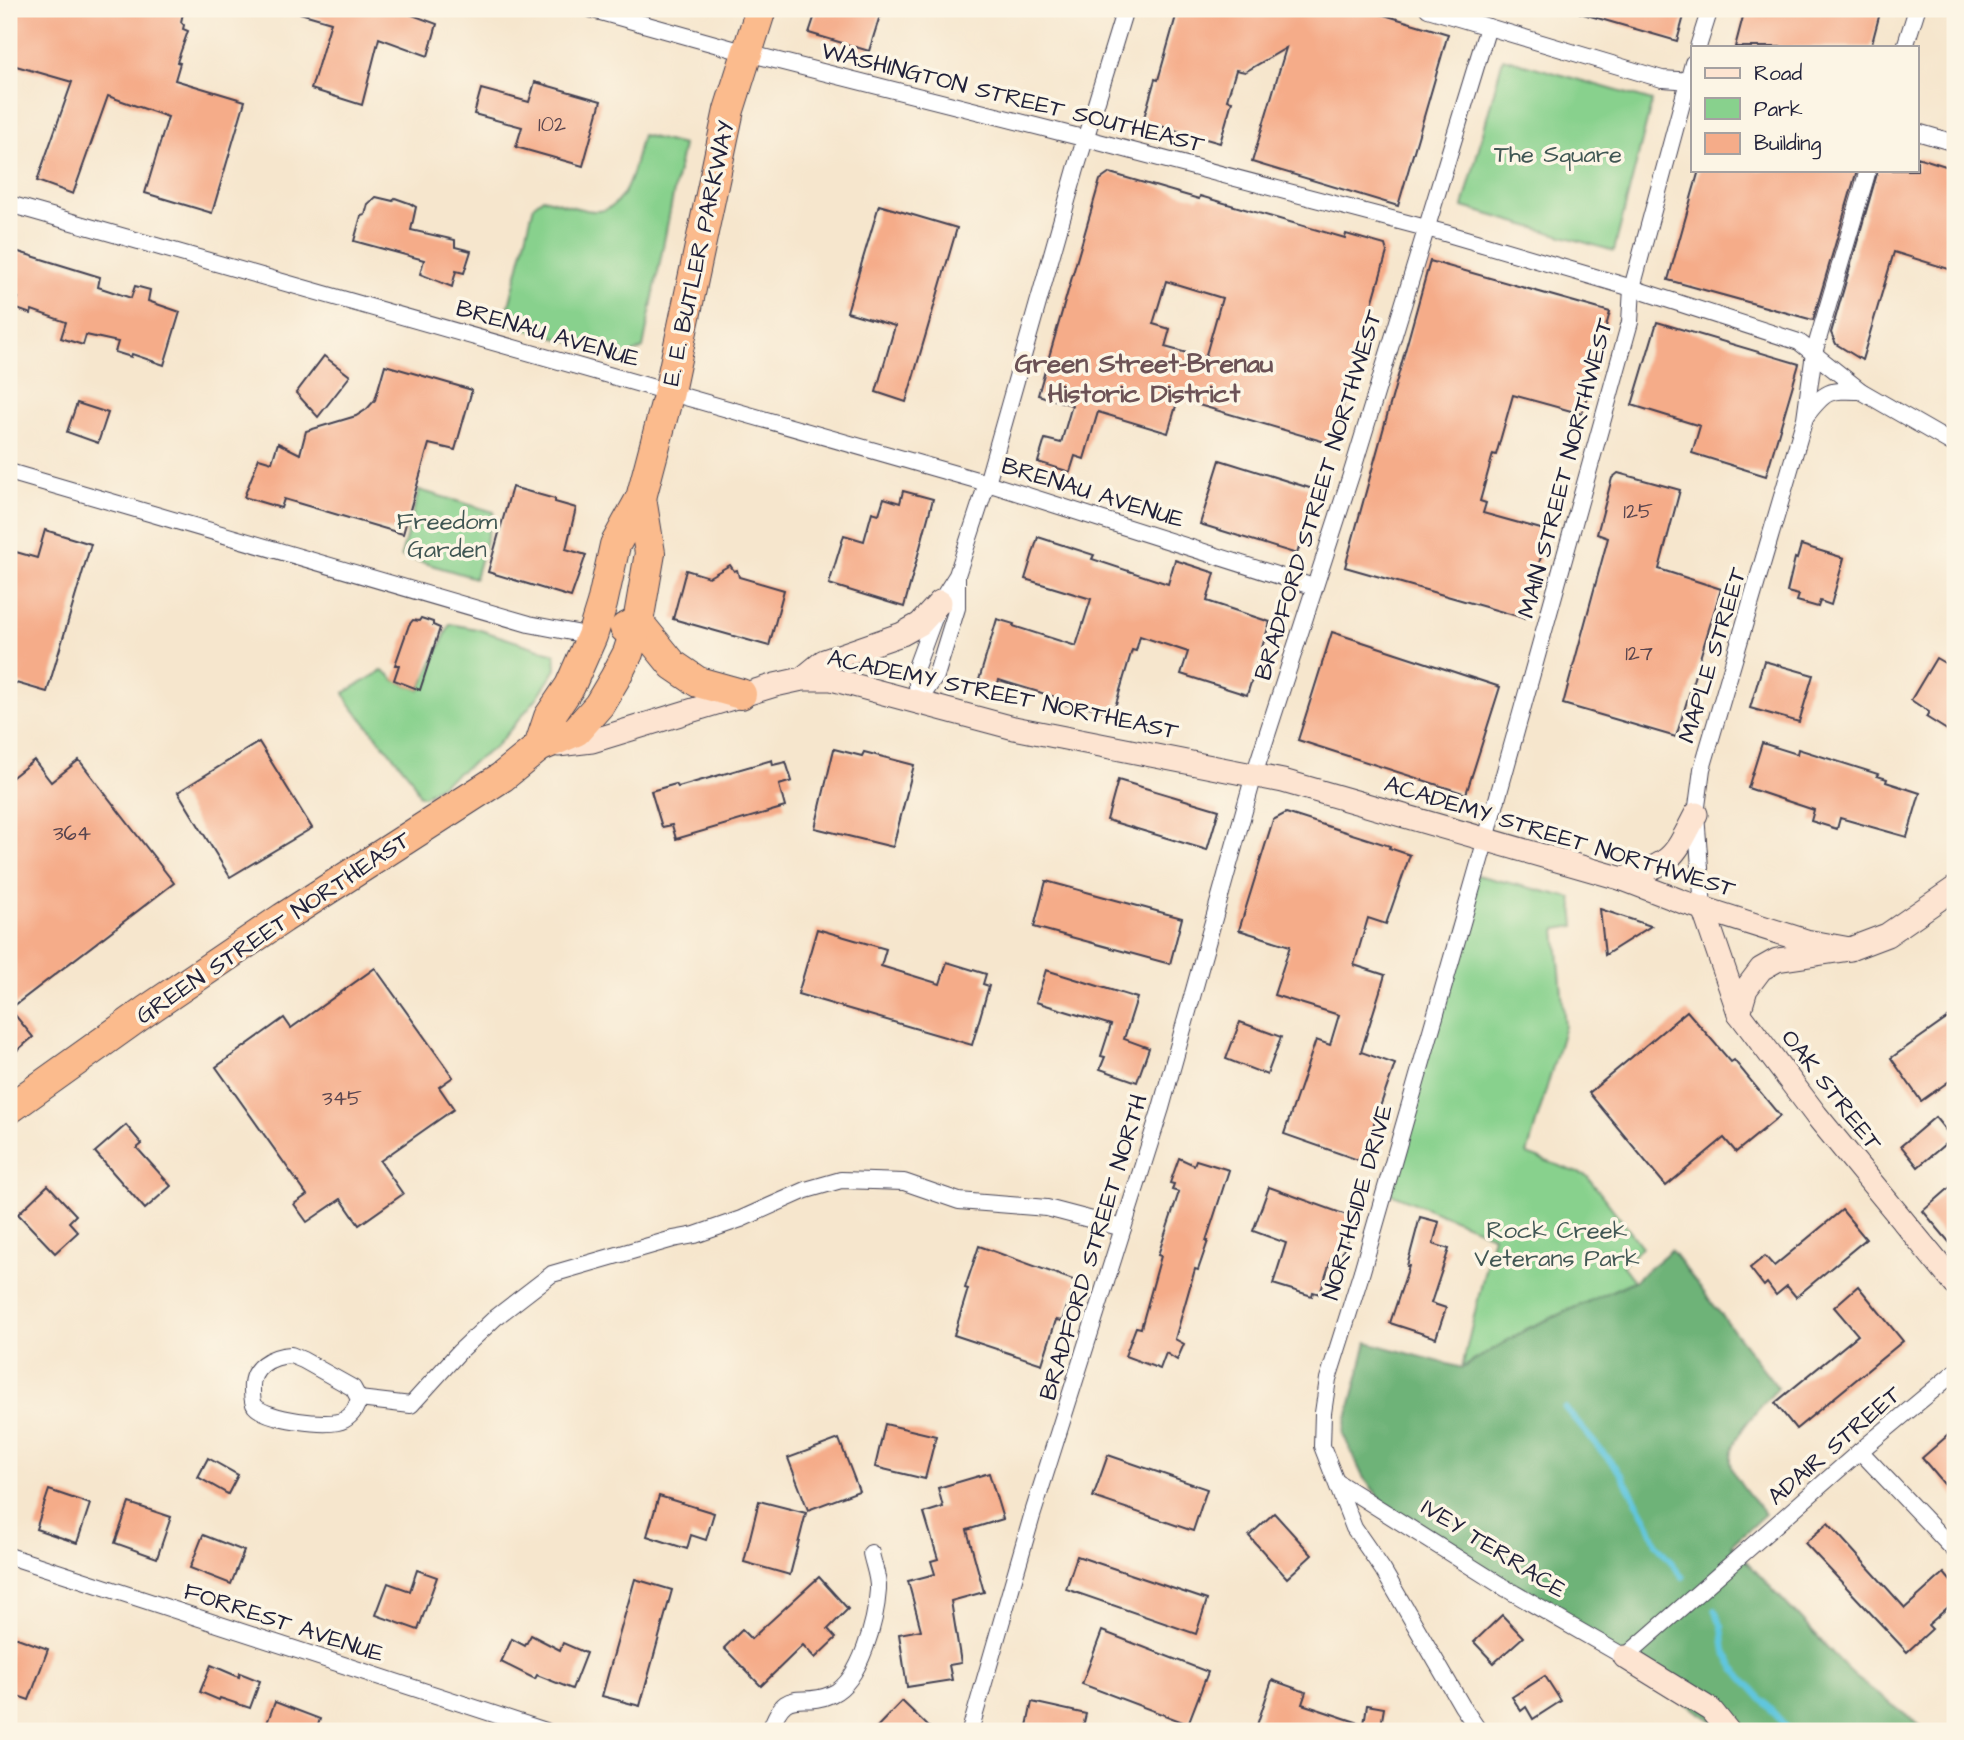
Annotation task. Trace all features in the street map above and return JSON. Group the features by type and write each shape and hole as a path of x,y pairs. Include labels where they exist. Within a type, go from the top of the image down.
{"highway":[{"name":"E. E. BUTLER PARKWAY","path":"539,747 549,717 570,686 592,636 615,545 641,498 669,392 729,110 761,9"},
{"name":"E. E. BUTLER PARKWAY","path":"539,747 576,731 599,705 628,653 638,622 650,553 641,498"},
{"path":"592,636 617,632 638,622 673,665 698,682 741,694"},
{"name":"GREEN STREET NORTHEAST","path":"9,1109 283,918 502,777 539,747"}],"street":[{"name":"WASHINGTON STREET SOUTHEAST","path":"590,9 1424,229 1632,288 1799,342 1861,391 1955,445"},
{"path":"802,679 831,658 902,634 920,624 940,602 957,575 987,483 1076,169 1125,9"},
{"path":"1428,9 1662,79 1690,81"},
{"path":"1698,46 1710,9"},
{"path":"1905,46 1917,9"},
{"name":"BRADFORD STREET NORTHWEST","path":"1254,775 1352,472 1424,229 1488,27"},
{"name":"MAIN STREET NORTHWEST","path":"1537,659 1630,322 1632,288 1690,81"},
{"path":"1918,132 1955,143"},
{"name":"MAPLE STREET","path":"1703,908 1696,814 1702,769 1805,418 1814,353 1867,172"},
{"name":"BRENAU AVENUE","path":"9,204 987,483 1314,587"},
{"name":"MAPLE STREET","path":"1805,418 1825,394 1838,390 1861,391"},
{"path":"9,472 529,624 592,636"},
{"path":"918,702 936,676 957,608 957,575"},
{"path":"918,702 916,667 940,602"},
{"name":"NORTHSIDE DRIVE","path":"1479,1731 1383,1570 1354,1528 1322,1446 1323,1413 1328,1379 1362,1271 1537,659"},
{"name":"ACADEMY STREET NORTHEAST","path":"539,747 592,741 741,694 802,679 831,679 1014,728 1254,775"},
{"name":"ACADEMY STREET NORTHWEST","path":"1254,775 1623,879 1806,941 1850,949"},
{"name":"BRADFORD STREET NORTH","path":"970,1731 1032,1516 1161,1108 1254,775"},
{"path":"1623,879 1649,872 1674,855 1696,814"},
{"path":"1739,1013 1746,989 1761,970 1777,960 1850,949 1887,935 1955,888"},
{"name":"OAK STREET","path":"1703,908 1739,1013 1816,1115 1955,1284"},
{"path":"359,1399 411,1405 459,1352 552,1274 695,1235 741,1219 806,1190 841,1180 904,1182 959,1200 1047,1208 1123,1228"},
{"path":"290,1355 353,1388 359,1399 354,1412 343,1421 320,1423 267,1414 256,1406 251,1385 256,1372 265,1362 277,1356 290,1355"},
{"name":"ADAIR STREET","path":"1625,1657 1860,1451 1955,1372"},
{"path":"1860,1451 1955,1551"},
{"name":"IVEY TERRACE","path":"1337,1482 1505,1588 1711,1710 1728,1731"},
{"path":"770,1731 777,1712 791,1700 831,1695 844,1686 860,1664 879,1587 871,1553"},
{"name":"FORREST AVENUE","path":"9,1556 546,1731"}],"green space":[{"name":"The Square","path":"1503,58 1652,101 1614,251 1463,207"},
{"path":"642,135 683,145 643,348 624,358 508,324 506,318 534,205 543,198 585,210 608,208 617,202 629,182"},
{"name":"Freedom Garden","path":"419,490 494,512 475,578 401,556"},
{"path":"450,624 477,629 555,654 556,669 537,698 494,748 424,796 420,796 410,776 348,702 344,693 382,671 394,680 420,690"},
{"name":"Rock Creek Veterans Park","path":"1476,875 1572,898 1575,926 1556,929 1565,1026 1527,1154 1587,1176 1642,1247 1622,1265 1634,1281 1527,1329 1462,1368 1493,1235 1385,1191"},
{"path":"1671,1250 1778,1388 1745,1426 1733,1448 1733,1470 1765,1514 1731,1545 1854,1676 1927,1731 1728,1731 1396,1518 1363,1477 1343,1434 1367,1342 1462,1368 1527,1329 1634,1281"}],"building":[{"path":"9,9 184,9 181,22 183,29 188,31 177,62 180,63 175,80 245,101 212,213 145,193 168,117 108,96 73,194 37,181 72,82 9,64"},
{"path":"300,9 396,9 437,24 428,56 379,38 362,105 311,89 331,22 300,13"},
{"path":"817,9 882,9 869,51 809,33"},
{"path":"1178,9 1364,9 1448,34 1398,206 1252,162 1286,48 1245,72 1236,70 1227,100 1232,101 1220,143 1143,121"},
{"path":"1581,9 1686,9 1677,41 1580,13"},
{"path":"1745,9 1881,9 1871,46 1735,46"},
{"path":"535,82 601,101 583,166 516,147 522,127 474,114 481,89 529,102"},
{"path":"1918,157 1955,169 1955,271 1894,252 1862,360 1836,344 1831,333 1877,172 1918,172"},
{"path":"1698,172 1856,172 1813,320 1668,280"},
{"path":"1110,173 1345,238 1346,234 1385,245 1387,252 1332,444 1178,399 1168,433 1098,412 1084,459 1075,456 1070,472 1038,462 1045,439 1061,443 1072,405 1038,395 1100,180","holes":["1166,281 1222,298 1205,358 1165,347 1170,329 1153,324"]},
{"path":"376,197 393,201 395,198 416,207 411,230 455,240 455,247 471,251 464,273 456,271 452,287 420,274 424,260 354,241 361,216 365,215 368,204"},
{"path":"879,205 957,228 906,402 876,392 895,326 847,312"},
{"path":"9,249 100,277 98,287 131,298 135,286 150,290 148,301 180,312 164,365 132,354 131,357 115,352 118,342 86,335 83,345 61,338 66,322 32,310 31,314 14,308 18,298 9,295"},
{"path":"1430,261 1610,312 1582,414 1513,395 1496,455 1493,454 1480,501 1486,503 1483,513 1548,531 1524,618 1345,567"},
{"path":"1657,322 1799,364 1766,476 1692,453 1700,426 1632,405"},
{"path":"324,356 350,376 318,417 296,393"},
{"path":"385,365 472,390 455,450 429,444 403,534 284,499 281,508 244,497 259,458 272,462 278,443 300,454 306,431 356,416 367,409 375,400"},
{"path":"77,403 108,413 98,443 67,432"},
{"path":"1220,460 1316,490 1297,554 1200,524"},
{"path":"1618,473 1680,490 1659,569 1721,589 1676,737 1563,704 1608,538 1597,534 1612,478"},
{"path":"512,487 576,508 566,549 586,555 571,597 488,572"},
{"path":"903,491 933,499 904,607 829,584 844,535 864,541 872,512 879,514 884,498 900,503"},
{"path":"45,530 91,544 47,692 9,681 9,557 14,559 16,552 37,558"},
{"path":"1038,537 1094,555 1092,559 1168,584 1175,560 1215,573 1207,601 1270,622 1247,695 1181,674 1188,652 1140,636 1136,651 1132,650 1113,714 1072,702 1071,706 1054,701 1055,697 999,680 997,686 979,680 997,619 1076,646 1091,599 1025,579"},
{"path":"1801,545 1844,558 1831,605 1820,601 1818,607 1797,601 1799,595 1787,592"},
{"path":"730,565 734,571 737,570 739,577 784,590 769,646 673,619 686,570 709,577"},
{"path":"421,618 440,628 420,690 394,680 399,665 395,665 409,625 413,620 419,621"},
{"path":"1332,632 1500,687 1466,794 1298,740"},
{"path":"1936,658 1955,669 1955,735 1926,717 1929,712 1911,700"},
{"path":"1764,661 1813,675 1799,722 1750,708"},
{"path":"259,742 312,828 230,877 178,792"},
{"path":"1762,743 1797,754 1798,749 1878,774 1877,776 1887,779 1886,782 1920,793 1907,837 1840,818 1837,829 1811,821 1814,810 1748,788"},
{"path":"834,749 862,756 864,752 914,765 893,847 815,828"},
{"path":"34,760 51,782 79,760 174,883 10,1009 33,1037 9,1057 9,780"},
{"path":"772,760 773,765 786,762 792,781 779,785 785,807 676,839 672,825 662,827 651,791 676,784 678,787"},
{"path":"1118,780 1219,810 1207,850 1107,820"},
{"path":"1286,813 1390,846 1389,848 1410,855 1386,924 1368,918 1354,965 1385,975 1361,1052 1395,1064 1361,1161 1284,1134 1316,1040 1330,1045 1339,1015 1274,995 1290,946 1239,930 1273,820"},
{"path":"1046,881 1182,918 1170,964 1034,927"},
{"path":"1600,909 1651,926 1605,955"},
{"path":"817,929 886,949 881,966 940,984 947,962 986,974 983,984 989,986 972,1045 798,994"},
{"path":"375,968 453,1077 439,1087 454,1109 380,1161 403,1194 359,1225 341,1199 307,1222 294,1204 307,1195 216,1067 284,1018 291,1028"},
{"path":"1046,970 1137,998 1124,1039 1149,1048 1137,1082 1100,1069 1105,1057 1101,1056 1111,1025 1036,1002"},
{"path":"1687,1011 1731,1062 1734,1060 1780,1116 1736,1152 1724,1138 1666,1186 1589,1093"},
{"path":"1955,1013 1955,1077 1921,1101 1891,1058"},
{"path":"1240,1022 1281,1037 1267,1075 1226,1059"},
{"path":"1935,1117 1952,1138 1918,1167 1901,1146"},
{"path":"126,1125 142,1144 137,1148 171,1186 145,1209 95,1152"},
{"path":"1179,1158 1194,1165 1196,1160 1229,1170 1208,1241 1198,1270 1195,1269 1175,1339 1184,1344 1177,1360 1166,1353 1160,1369 1125,1356 1136,1327 1141,1328 1161,1256 1158,1255 1179,1192 1172,1190 1174,1184 1170,1183"},
{"path":"1955,1183 1955,1249 1923,1211"},
{"path":"48,1185 76,1215 69,1222 78,1232 55,1253 18,1214"},
{"path":"1269,1187 1355,1218 1339,1262 1331,1259 1320,1294 1313,1292 1312,1296 1273,1284 1286,1243 1253,1231"},
{"path":"1842,1210 1866,1239 1796,1297 1787,1286 1776,1295 1767,1283 1764,1286 1750,1268 1765,1256 1774,1266"},
{"path":"1420,1217 1439,1222 1433,1244 1449,1249 1431,1303 1446,1308 1436,1338 1390,1323 1409,1266"},
{"path":"979,1246 1076,1281 1062,1321 1056,1320 1042,1364 954,1335 968,1289 965,1288"},
{"path":"1858,1286 1903,1341 1796,1429 1775,1403 1858,1335 1834,1307"},
{"path":"885,1424 936,1436 925,1479 875,1467"},
{"path":"1955,1429 1955,1497 1922,1458"},
{"path":"839,1439 859,1491 808,1510 788,1458"},
{"path":"1108,1455 1207,1489 1193,1531 1093,1497"},
{"path":"208,1458 238,1475 228,1494 198,1477"},
{"path":"989,1473 1003,1519 967,1530 984,1592 951,1601 961,1663 949,1665 952,1680 907,1687 899,1634 921,1630 908,1581 935,1574 931,1561 938,1559 924,1513 943,1507 938,1488"},
{"path":"49,1490 90,1504 77,1543 36,1529"},
{"path":"659,1496 714,1513 706,1540 691,1535 687,1549 647,1536"},
{"path":"759,1501 806,1513 790,1575 744,1562"},
{"path":"129,1503 171,1517 157,1558 115,1543"},
{"path":"1274,1513 1312,1555 1287,1578 1249,1536"},
{"path":"1828,1523 1905,1608 1944,1573 1955,1586 1955,1601 1928,1625 1932,1629 1907,1652 1805,1543"},
{"path":"203,1535 244,1551 231,1584 190,1568"},
{"path":"1077,1556 1207,1600 1196,1634 1066,1589"},
{"path":"417,1570 437,1577 418,1630 376,1615 388,1583 410,1591"},
{"path":"819,1577 848,1609 828,1629 836,1638 815,1658 803,1645 761,1686 724,1648 742,1630 751,1639"},
{"path":"635,1579 672,1590 640,1706 602,1696"},
{"path":"1502,1615 1523,1637 1494,1663 1474,1642"},
{"path":"1102,1631 1208,1672 1188,1724 1082,1684"},
{"path":"9,1635 48,1649 29,1700 9,1693"},
{"path":"531,1635 560,1650 563,1643 586,1653 572,1689 537,1675 535,1679 501,1662 512,1639 525,1646"},
{"path":"211,1665 239,1677 240,1673 260,1681 250,1708 200,1692"},
{"path":"1545,1676 1561,1701 1533,1719 1526,1707 1521,1711 1512,1697"},
{"path":"1272,1680 1306,1692 1302,1704 1374,1728 1373,1731 1255,1731"},
{"path":"902,1701 933,1731 873,1731"},
{"path":"275,1702 320,1719 316,1731 264,1731"},
{"path":"1032,1702 1086,1714 1082,1731 1026,1731"},
{"path":"1367,1705 1384,1708 1381,1726 1364,1724"}],"waterway":[{"path":"1565,1408 1621,1474 1647,1520 1656,1543 1683,1577"},
{"path":"1715,1610 1722,1627 1725,1651 1734,1668 1790,1731"}],"district":[{"name":"Green Street-Brenau Historic District","path":"1144,378"}]}
